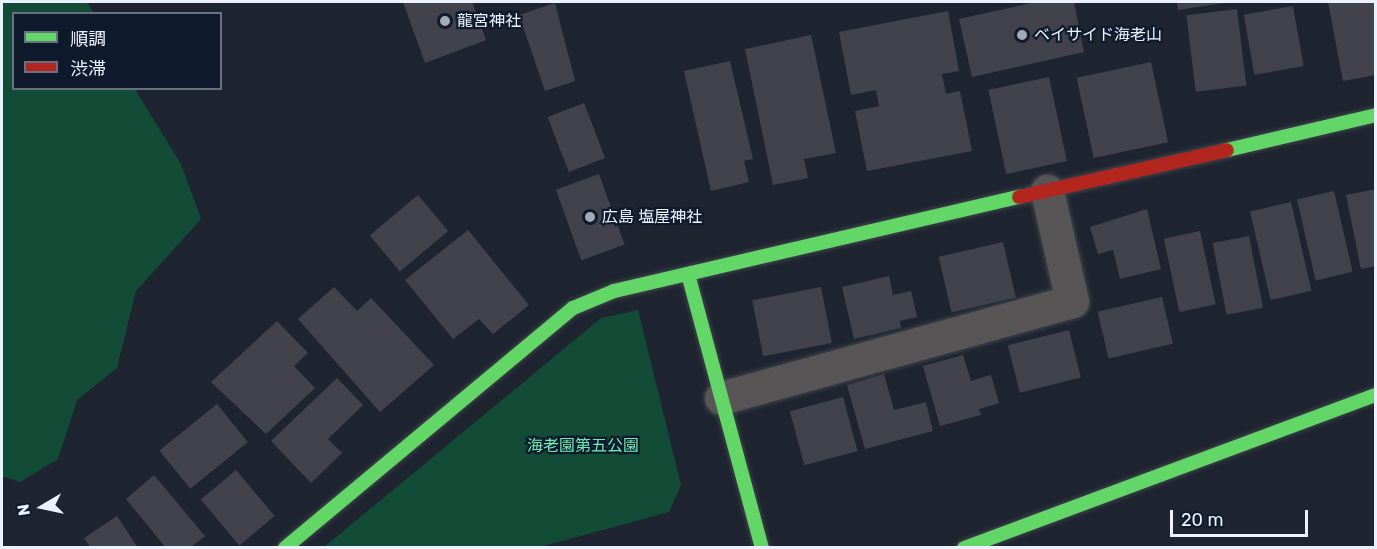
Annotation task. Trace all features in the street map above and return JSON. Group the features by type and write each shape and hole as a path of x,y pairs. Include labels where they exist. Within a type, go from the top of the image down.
{"street":[{"path":"285,548 573,308 614,291 1376,115"},
{"path":"721,398 1072,301 1047,191"},
{"path":"688,274 762,548"},
{"path":"964,548 1376,395"}],"green space":[{"path":"2,2 87,2 93,12 12,12 12,90 136,90 181,164 201,219 136,291 117,368 77,400 58,459 20,482 2,476"},
{"name":"海老園第五公園","path":"638,310 681,485 669,512 540,547 324,547 601,318"}],"building":[{"name":"龍宮神社","path":"403,2 472,2 486,40 425,63"},
{"name":"ベイサイド海老山","path":"1036,2 1074,2 1084,52 972,77 959,19"},
{"path":"1177,2 1224,2 1224,3 1178,10"},
{"path":"1328,2 1376,2 1376,75 1343,81"},
{"path":"555,3 575,81 545,91 519,15"},
{"path":"1293,6 1304,66 1254,75 1244,15"},
{"path":"1237,9 1246,85 1196,92 1186,15"},
{"path":"948,11 959,71 942,74 946,94 960,91 972,151 867,171 855,111 879,106 876,90 851,95 839,32"},
{"path":"811,35 836,153 804,159 808,178 773,185 745,49"},
{"path":"730,61 753,159 744,161 749,182 711,191 684,71"},
{"path":"1151,62 1168,142 1094,158 1077,78"},
{"path":"1049,77 1067,161 1006,174 988,90"},
{"path":"584,103 605,158 569,172 548,117"},
{"name":"広島 塩屋神社","path":"599,174 625,244 581,260 556,190"},
{"path":"1376,189 1376,266 1361,269 1346,195"},
{"path":"1334,191 1353,272 1316,280 1297,200"},
{"path":"418,195 448,231 400,271 370,235"},
{"path":"1291,202 1311,291 1271,300 1250,211"},
{"path":"1147,209 1161,269 1120,279 1113,250 1098,254 1090,227"},
{"path":"468,230 529,305 493,334 479,319 453,339 405,280"},
{"path":"1200,231 1216,304 1179,312 1164,239"},
{"path":"1249,236 1263,308 1227,315 1213,243"},
{"path":"1003,242 1016,298 952,312 939,257"},
{"path":"889,276 893,295 911,291 917,317 900,321 901,328 854,339 842,287"},
{"path":"334,287 357,311 371,298 434,365 380,412 298,319"},
{"path":"821,287 832,343 763,356 752,300"},
{"path":"1162,297 1173,344 1108,359 1098,312"},
{"path":"277,321 308,353 294,366 315,388 266,434 211,382"},
{"path":"1069,330 1081,378 1020,393 1008,345"},
{"path":"963,355 971,381 991,375 999,403 979,409 981,415 940,426 923,366"},
{"path":"884,374 894,410 926,402 933,431 865,449 847,385"},
{"path":"337,378 363,405 328,439 342,453 311,483 271,441"},
{"path":"843,397 857,451 804,465 790,411"},
{"path":"217,404 248,442 190,489 159,451"},
{"path":"236,470 275,516 239,546 201,500"},
{"path":"154,475 205,536 190,548 166,548 126,499"},
{"path":"117,516 138,548 91,548 84,538"}],"traffic: fast":[{"path":"1227,150 1376,115"},
{"path":"285,548 573,308 614,291 1019,197"},
{"path":"688,274 762,548"},
{"path":"964,548 1376,395"}],"traffic: jam":[{"path":"1019,197 1227,150"}],"place":[{"name":"龍宮神社","path":"445,21"},
{"name":"ベイサイド海老山","path":"1022,35"},
{"name":"広島 塩屋神社","path":"590,217"}]}
